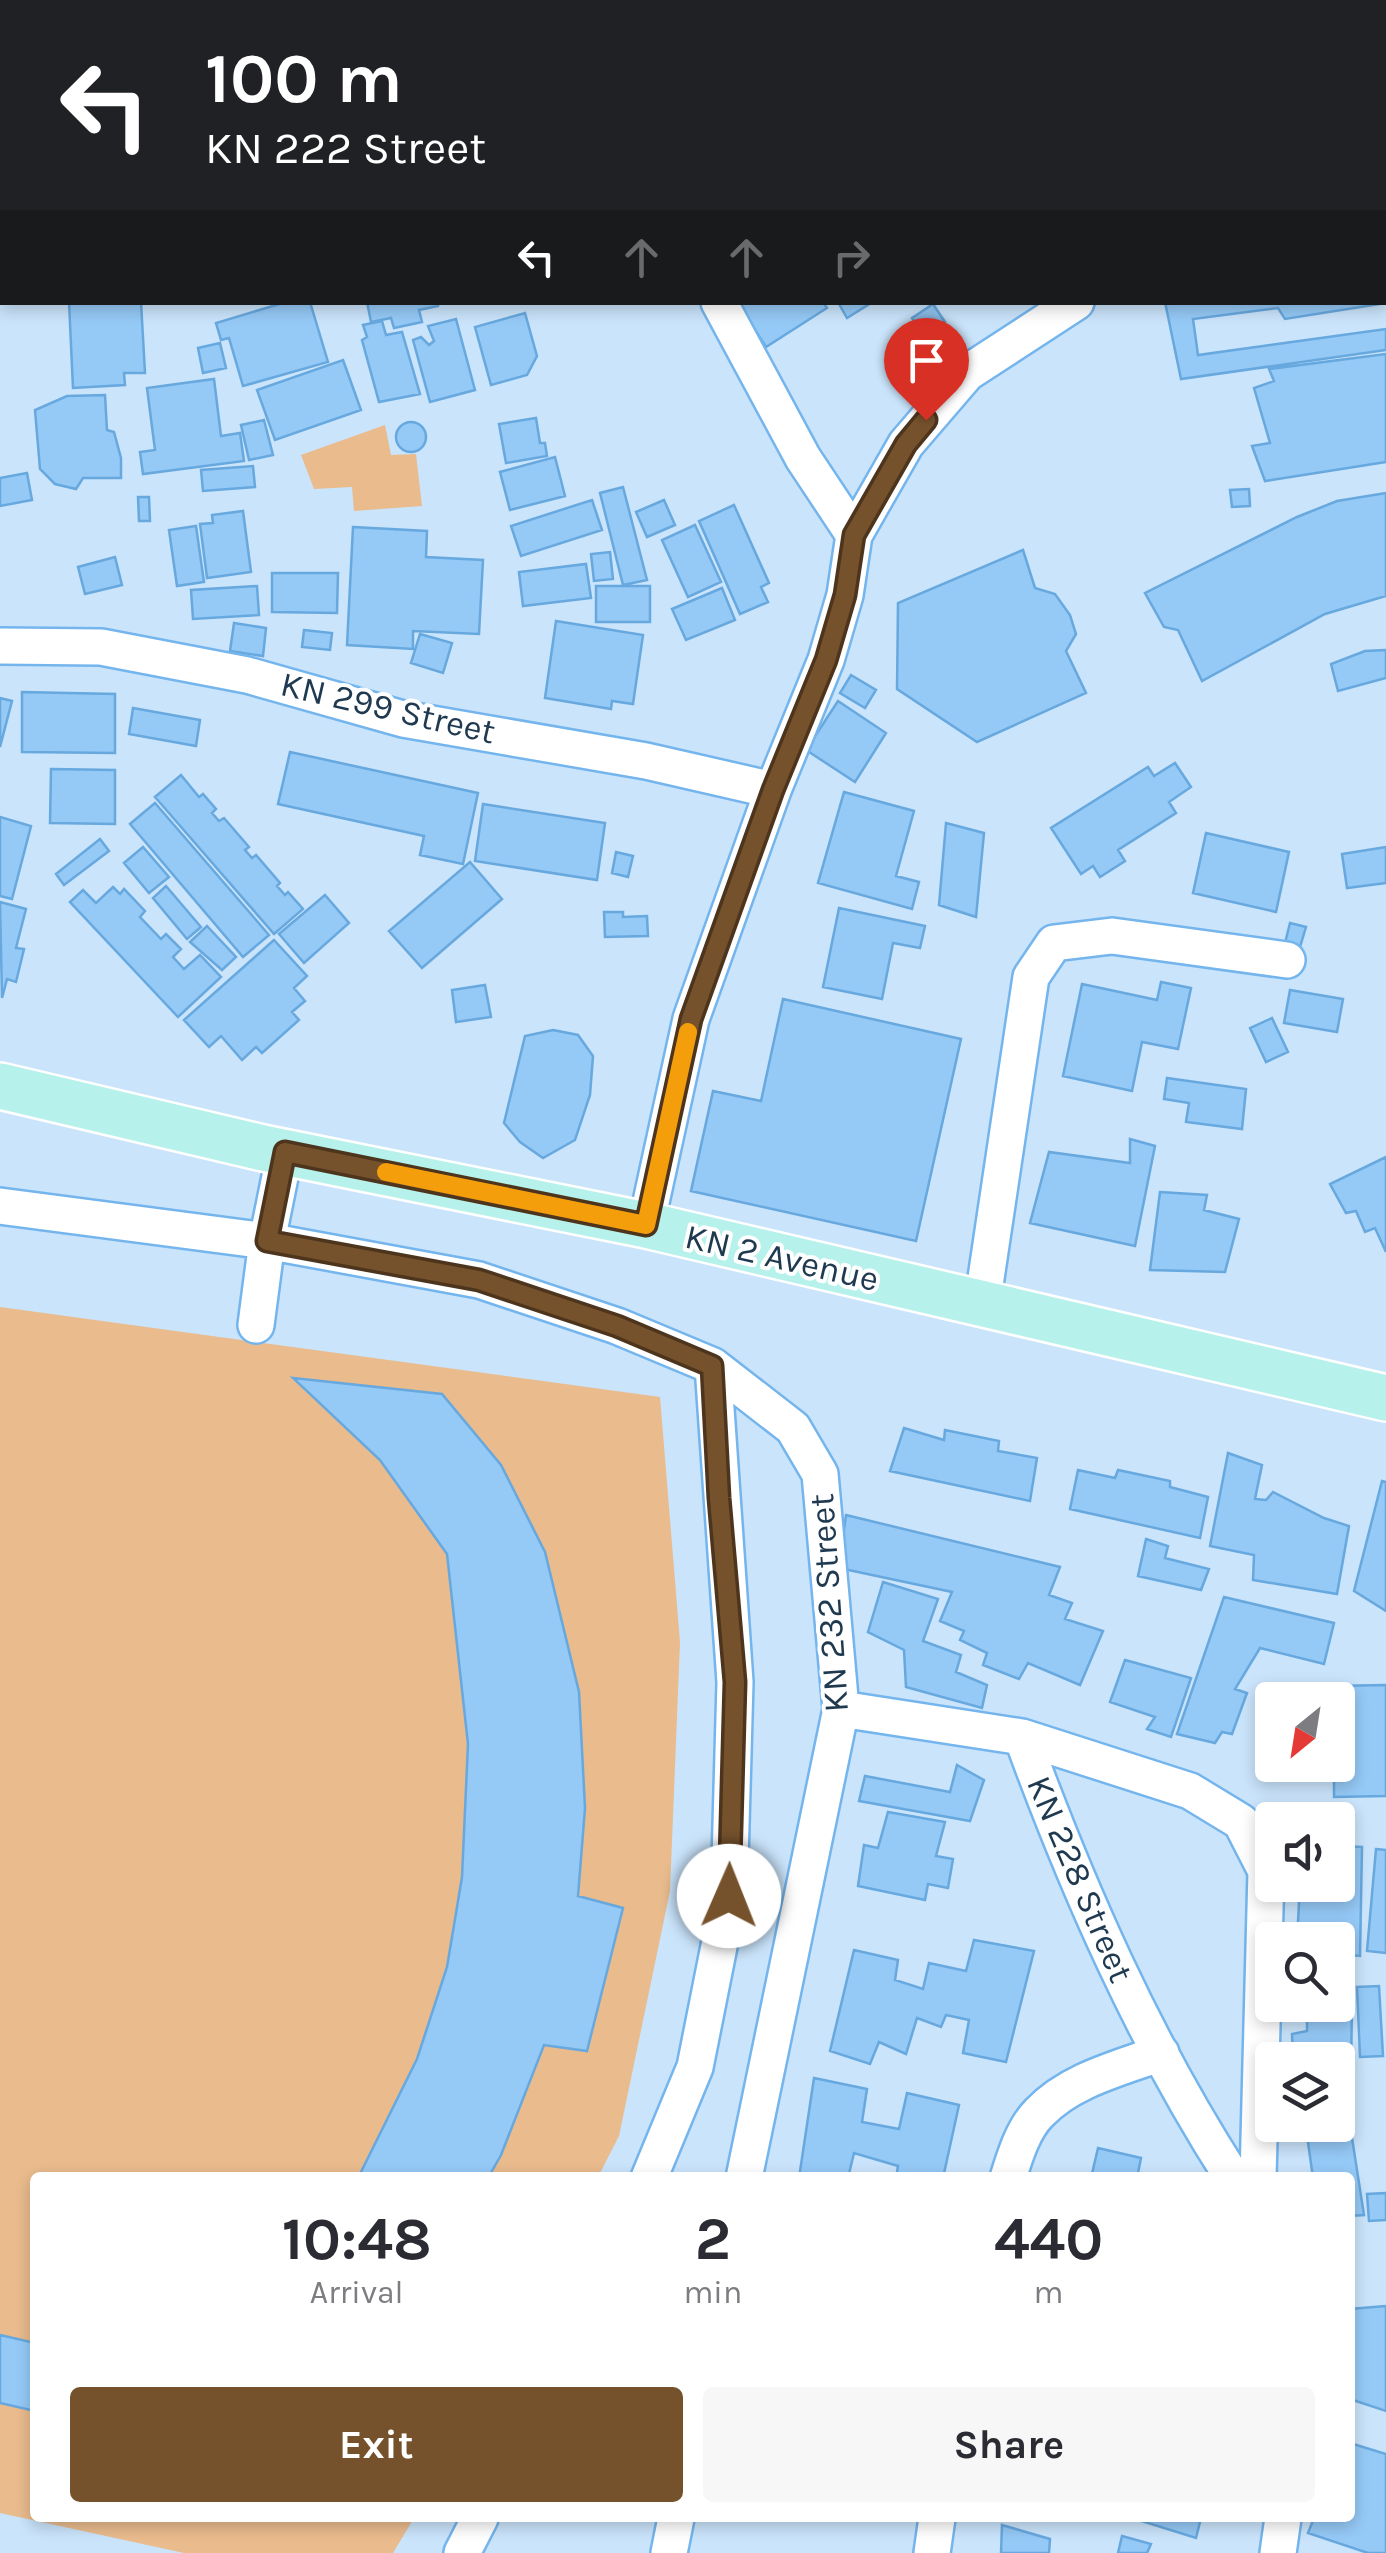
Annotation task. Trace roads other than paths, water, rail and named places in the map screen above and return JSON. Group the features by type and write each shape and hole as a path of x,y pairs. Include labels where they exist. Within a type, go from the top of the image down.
{"main road":[{"name":"KN 2 Avenue","path":"0,1086 285,1152 646,1225 1386,1398"}],"street":[{"path":"721,305 803,458 854,535"},
{"path":"646,1225 691,1019 773,790 826,660 845,595 854,535 906,444 968,373 1059,307"},
{"name":"KN 299 Street","path":"0,646 102,648 174,661 248,675 403,719 646,761 773,790"},
{"path":"982,1305 1031,978 1054,944 1112,936 1287,960"},
{"path":"256,1325 267,1241 285,1152"},
{"name":"KN 232 Street","path":"0,1206 267,1241 479,1280 617,1326 712,1366 793,1428 820,1474 842,1709 745,2172"},
{"path":"651,2172 695,2067 729,1896 735,1682 712,1366"},
{"name":"KN 228 Street","path":"842,1709 1022,1736 1086,1901 1125,1987 1230,2172"},
{"path":"1022,1736 1190,1792 1241,1822 1266,1871 1258,2172"},
{"path":"1010,2172 1018,2147 1038,2114 1068,2090 1161,2053"},
{"path":"462,2553 478,2522"},
{"path":"668,2553 675,2522"},
{"path":"932,2553 936,2522"},
{"path":"1278,2553 1282,2522"}]}
